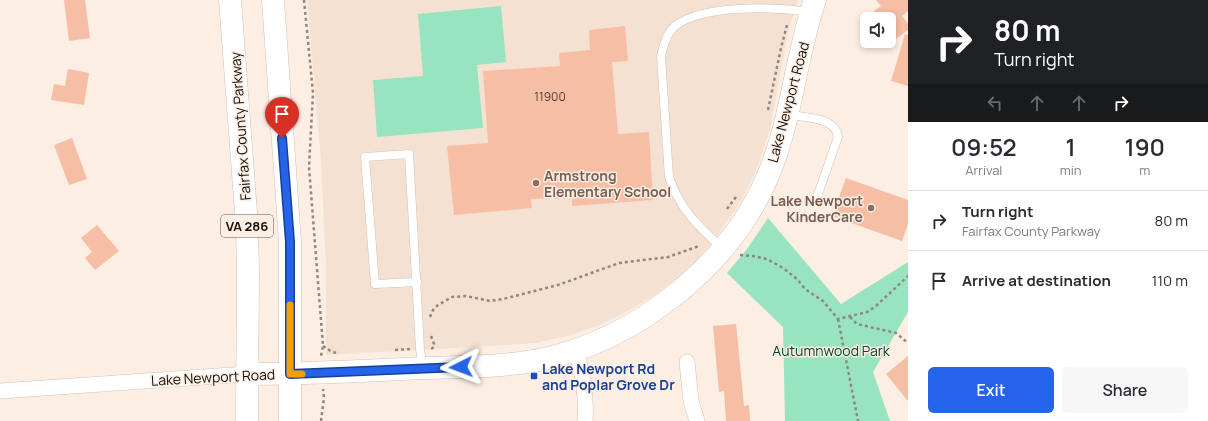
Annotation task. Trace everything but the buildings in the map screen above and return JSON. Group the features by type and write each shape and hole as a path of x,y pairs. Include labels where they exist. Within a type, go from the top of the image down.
{"main road":[{"name":"Fairfax County Parkway","path":"230,0 247,226 247,421"},
{"name":"VA 286","path":"273,0 290,242 290,421"},
{"name":"Lake Newport Road","path":"247,374 290,374 421,358 516,363 545,359 576,350 600,340 645,316 671,299 695,278 736,233 754,205 767,178 779,148 777,116 806,7"}],"street":[{"path":"576,350 584,378 586,402 585,421"},
{"path":"687,362 691,400 697,421"},
{"name":"Lake Newport Road","path":"0,391 247,374"}],"lane":[{"path":"723,248 692,220 674,194 669,178 661,56 666,37 674,27 683,21 703,14 725,11 806,7"},
{"path":"777,116 828,123 836,129 838,133 838,137 816,200"},
{"path":"417,282 375,284 365,157 410,154 417,282 421,358"}],"path":[{"path":"304,0 313,93 309,167 323,346 321,352"},
{"path":"777,116 781,48 806,7"},
{"path":"726,212 737,194"},
{"path":"430,321 433,310 438,305 452,298 466,296 490,301 520,296 558,285 619,263 668,257 686,252 699,246 723,248 742,255 767,259 783,268 797,279 805,289 823,301 838,319 858,421"},
{"path":"838,319 867,312 876,306 908,276"},
{"path":"849,317 857,324 896,334 908,343"},
{"path":"390,350 421,358 434,347 430,329"},
{"path":"323,346 332,352 346,353"}],"shaded area":[{"name":"Armstrong Elementary School","path":"307,0 798,0 788,32 770,129 758,166 741,201 715,239 677,278 656,294 630,310 600,325 571,335 536,343 326,355 326,267 321,161"}],"green space":[{"path":"501,6 506,62 477,65 483,128 377,137 373,80 423,76 418,14"},
{"name":"Autumnwood Park","path":"768,218 841,304 908,262 908,312 873,372 890,421 785,421 783,327 727,273 747,249"}],"slow traffic":[{"path":"290,305 290,374 302,374"}],"place":[{"name":"Armstrong Elementary School","path":"536,183"},
{"name":"Lake Newport KinderCare","path":"871,208"},
{"name":"Lake Newport Rd and Poplar Grove Dr","path":"534,376"}],"route":[{"path":"282,138 290,242 290,374 321,374 461,367"}]}
